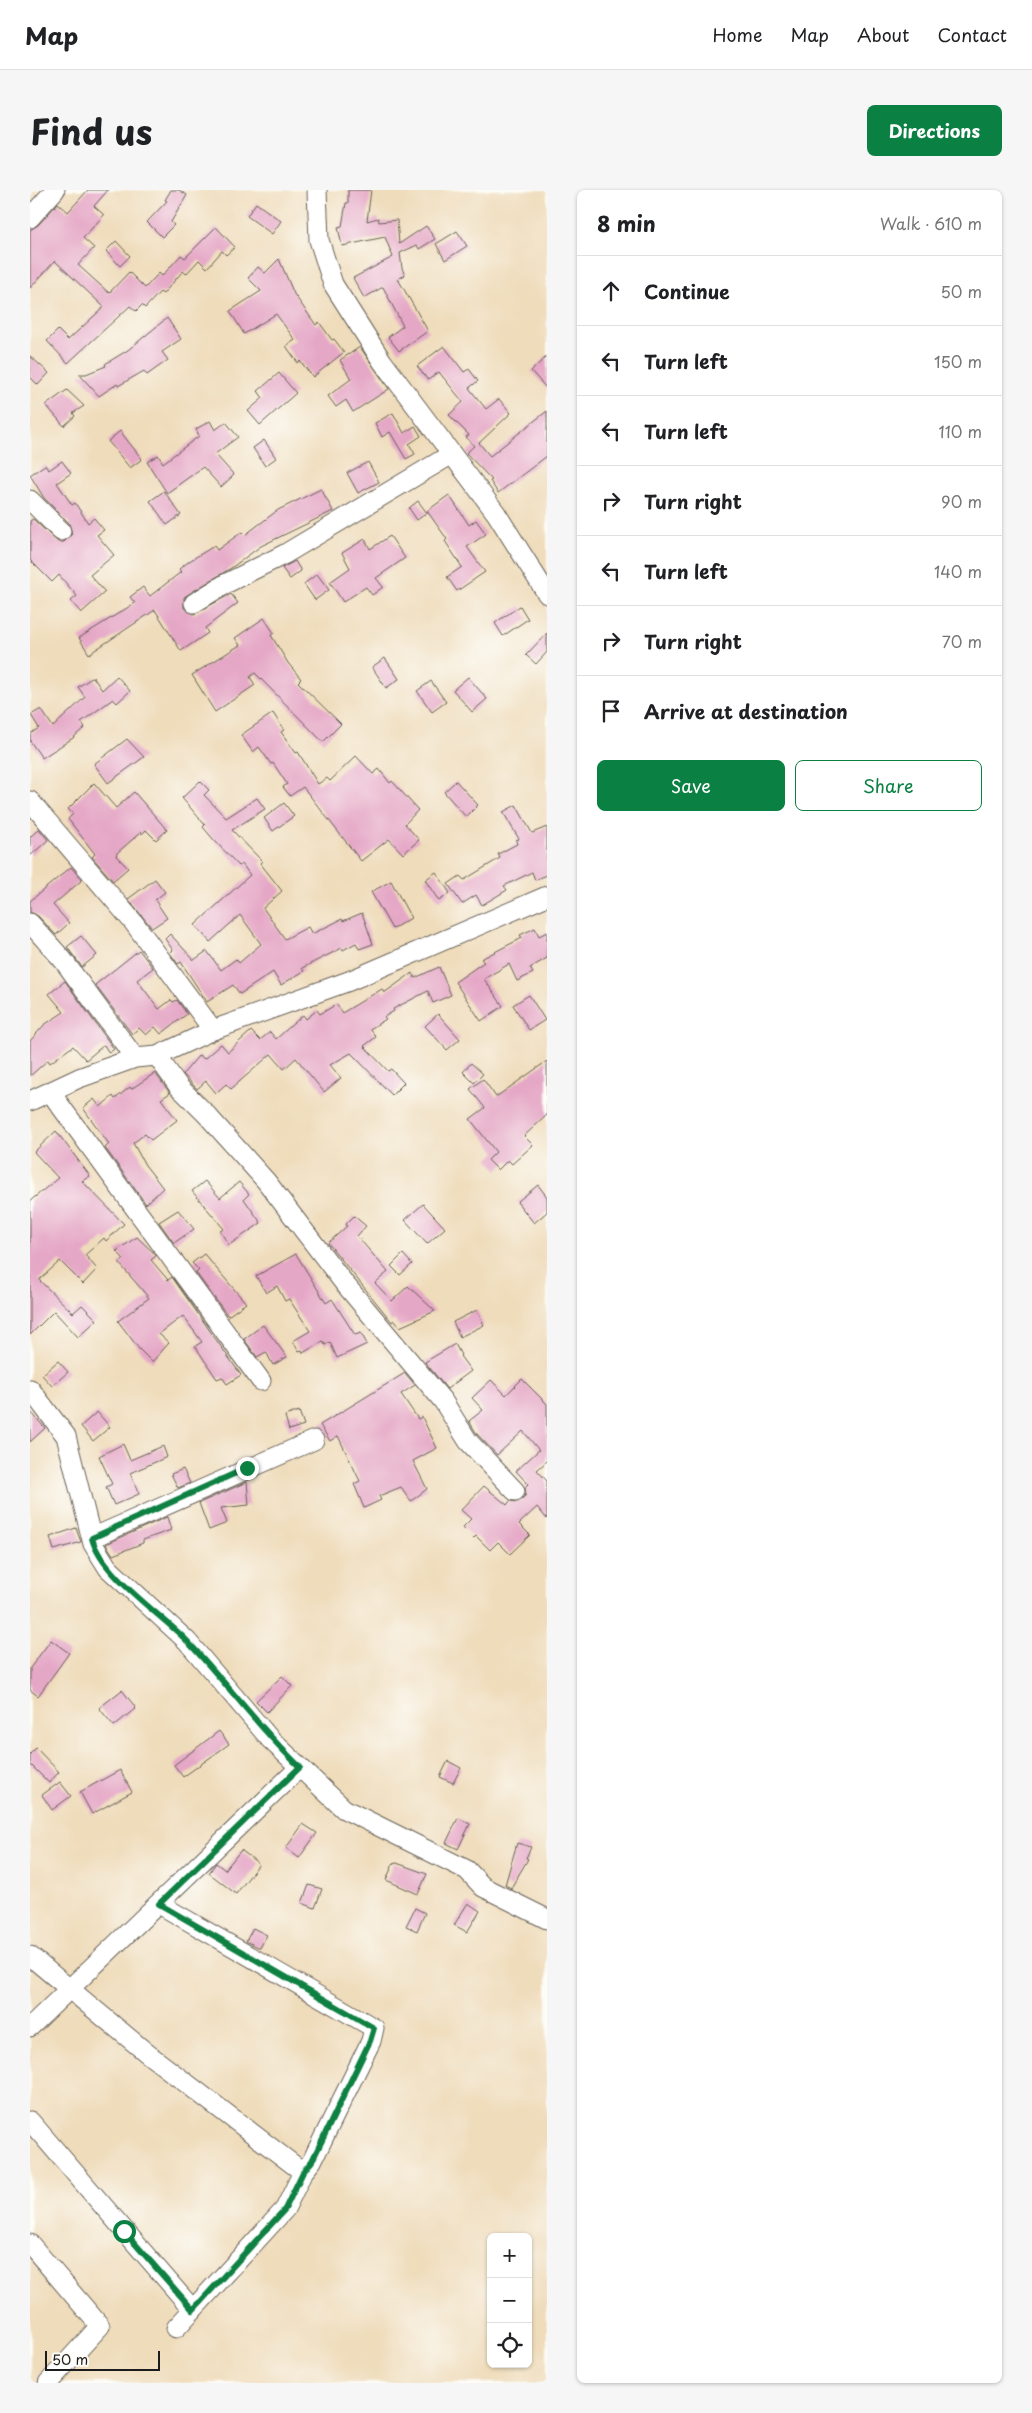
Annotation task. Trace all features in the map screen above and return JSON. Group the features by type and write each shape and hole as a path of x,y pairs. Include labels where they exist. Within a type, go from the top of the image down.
{"street":[{"path":"30,218 56,190"},
{"path":"317,190 319,240 333,284 382,361 496,514 547,594"},
{"path":"194,604 225,584 285,554 452,454"},
{"path":"30,500 61,531"},
{"path":"30,802 134,923 213,1030"},
{"path":"30,1101 79,1078 135,1058 157,1056 213,1030 349,981 547,896"},
{"path":"30,923 63,960 135,1058"},
{"path":"157,1056 179,1087 206,1114 266,1182 344,1282 444,1401 468,1441 515,1491"},
{"path":"50,1093 261,1381"},
{"path":"30,1389 66,1436 92,1538 108,1568 187,1641 270,1739 344,1808 467,1870 483,1887 547,1919"},
{"path":"92,1538 314,1440"},
{"path":"30,2027 71,1990 300,1767"},
{"path":"159,1904 374,2028 350,2084 312,2161 303,2172 285,2209 176,2328"},
{"path":"30,1956 148,2054 303,2172"},
{"path":"30,2121 193,2310"},
{"path":"30,2244 100,2326 48,2383"}],"building":[{"path":"88,190 108,190 94,206 104,215 83,238 94,248 78,265 109,293 129,272 145,288 159,273 162,276 181,255 185,258 216,227 235,247 226,255 222,251 207,268 199,260 186,274 183,271 163,294 160,292 145,308 142,305 136,311 130,306 68,363 47,341 58,330 68,340 104,307 55,261 30,288 30,230 38,225 58,203 68,212"},
{"path":"171,190 179,190 187,195 171,222 174,225 162,237 147,222 167,201 165,200"},
{"path":"348,190 371,190 367,221 378,218 379,222 397,220 399,244 426,226 435,239 419,249 417,245 400,253 405,275 398,279 428,331 399,351 388,337 403,326 383,287 364,298 353,278 393,257 385,237 342,246 338,227 342,226 346,203 348,203"},
{"path":"256,203 281,221 272,234 247,216"},
{"path":"457,231 467,246 445,260 436,244"},
{"path":"116,241 130,256 120,266 106,251"},
{"path":"279,259 294,294 316,325 319,322 332,340 334,339 344,352 313,377 300,361 298,363 286,346 295,340 276,314 244,334 230,311 261,291 248,278 258,267 265,273"},
{"path":"167,318 181,339 162,352 168,360 147,375 144,371 118,386 117,384 99,396 79,374 86,374 106,366 105,364 128,350"},
{"path":"444,346 464,372 469,369 478,381 469,388 486,409 499,399 511,413 479,443 490,456 547,411 547,456 498,493 490,481 492,480 466,453 474,446 466,437 469,435 449,415 463,402 439,372 428,380 417,366"},
{"path":"360,347 389,389 353,412 346,400 336,407 328,396 351,379 340,360"},
{"path":"30,356 49,373 38,385 30,377"},
{"path":"547,356 547,389 531,371"},
{"path":"279,373 296,393 260,425 248,411 263,398 258,391"},
{"path":"67,390 84,406 73,413 75,416 64,426 46,405"},
{"path":"393,413 404,433 415,426 421,436 409,444 415,454 406,459 390,432 382,437 375,423"},
{"path":"210,421 215,430 226,422 238,437 215,454 234,475 221,487 203,467 167,493 147,462 158,455 163,463 199,436 196,429"},
{"path":"120,431 142,459 130,468 108,441"},
{"path":"264,440 276,458 265,466 253,448"},
{"path":"62,461 71,473 57,483 72,505 75,503 88,523 94,518 104,530 97,535 114,555 90,575 105,592 81,613 71,601 77,596 59,575 52,582 30,560 30,521 33,519 58,542 64,542 72,534 69,523 44,498 30,475 45,465 49,470"},
{"path":"368,462 379,482 358,493 347,473"},
{"path":"321,489 333,511 261,546 231,568 184,597 184,608 194,614 231,594 238,603 205,628 208,633 181,651 155,610 89,654 79,638 135,603 130,597 143,587 150,596 181,572 179,569 191,560 214,546 217,550 242,532 245,535 278,510"},
{"path":"164,491 181,515 167,525 150,501"},
{"path":"449,495 469,525 476,520 486,534 467,547 485,572 457,591 447,577 462,567 445,541 447,539 427,511"},
{"path":"418,501 427,513 417,520 409,508"},
{"path":"390,536 405,558 376,578 383,587 372,595 366,587 343,602 330,582 350,568 342,553 365,539 370,549"},
{"path":"295,561 301,571 290,579 282,568"},
{"path":"317,574 329,590 315,600 304,584"},
{"path":"520,606 528,619 503,636 495,623"},
{"path":"264,618 274,633 271,635 288,663 301,679 298,682 341,724 323,742 255,673 250,677 255,685 215,712 192,675 240,645 235,638"},
{"path":"547,633 547,652 536,664 526,655"},
{"path":"385,658 399,679 386,688 372,667"},
{"path":"117,676 130,691 117,703 113,699 81,722 85,727 73,738 42,758 30,741 30,734 39,728 31,715 41,709 53,727 85,697 78,687 93,677 102,690"},
{"path":"468,677 487,699 472,712 453,690"},
{"path":"431,681 446,702 432,712 417,691"},
{"path":"273,713 284,730 281,732 296,753 298,752 318,784 327,778 330,781 356,756 373,774 379,769 390,783 392,781 418,810 405,824 419,840 403,854 389,839 361,861 303,787 290,796 283,787 287,784 273,763 271,764 259,747 253,752 241,735"},
{"path":"127,739 144,757 108,783 94,764"},
{"path":"200,781 209,790 204,795 226,818 257,798 265,809 232,830 262,861 260,863 282,891 263,908 285,939 308,927 312,934 342,919 343,921 362,913 373,944 359,949 356,943 343,950 342,948 302,968 304,971 281,985 273,972 240,994 233,985 207,1002 181,962 178,964 170,953 173,950 165,939 170,934 194,960 207,951 221,970 236,959 239,963 261,944 240,915 210,942 195,925 250,875 242,864 239,866 213,839 203,827 205,825 182,798"},
{"path":"456,781 478,805 466,817 444,792"},
{"path":"94,783 116,808 134,792 167,830 156,840 146,830 142,834 141,832 117,853 116,856 128,868 113,881 92,857 95,854 68,819 73,814 68,809"},
{"path":"284,803 294,816 273,831 264,818"},
{"path":"516,805 532,833 547,827 547,875 535,880 532,872 504,886 507,890 482,905 476,895 462,904 448,884 460,876 464,880 500,858 498,854 517,844 516,840 519,839 503,812"},
{"path":"39,829 48,840 30,856 30,837"},
{"path":"71,867 82,880 53,905 69,923 56,935 38,916 30,912 30,901"},
{"path":"436,872 450,893 439,901 425,880"},
{"path":"155,879 165,892 155,900 167,918 152,928 128,899"},
{"path":"391,881 411,918 392,929 371,892"},
{"path":"535,928 539,936 547,932 547,958 530,968 533,973 517,981 509,964 484,979 503,1006 481,1021 455,982 484,962 481,959 522,938 520,935"},
{"path":"81,936 97,955 82,967 67,947"},
{"path":"139,950 153,968 137,980 159,1009 171,1000 173,1002 177,1000 187,1014 161,1034 155,1027 146,1035 139,1028 132,1034 95,985"},
{"path":"439,967 451,995 433,1003 428,991 393,1009 394,1011 384,1017 386,1019 370,1029 376,1037 364,1046 388,1071 391,1069 404,1083 392,1095 351,1053 330,1065 341,1078 324,1092 296,1058 284,1069 271,1054 231,1089 226,1084 216,1093 206,1081 197,1089 183,1074 199,1055 204,1059 221,1044 228,1052 251,1031 260,1040 270,1032 276,1039 303,1015 306,1019 317,1010 320,1014 337,1004 342,1013 382,989 384,993 412,973 415,978"},
{"path":"65,981 114,1049 109,1053 104,1045 86,1060 73,1046 50,1063 48,1060 30,1076 30,1041 44,1025 64,1012 49,994"},
{"path":"529,995 545,1020 529,1030 513,1005"},
{"path":"438,1014 460,1039 447,1050 425,1026"},
{"path":"547,1061 547,1115 524,1136 533,1145 512,1164 508,1160 498,1170 488,1160 496,1152 470,1119 485,1108 470,1089 483,1079 496,1097"},
{"path":"471,1063 483,1074 474,1083 463,1072"},
{"path":"155,1073 170,1093 161,1099 177,1120 151,1140 145,1134 133,1143 145,1165 163,1188 146,1204 105,1148 109,1144 83,1108 94,1099 100,1107 113,1096 115,1099 130,1087 131,1089"},
{"path":"56,1131 90,1176 82,1181 124,1224 106,1241 104,1238 85,1255 97,1269 83,1284 60,1261 39,1280 73,1313 82,1305 97,1320 78,1337 54,1311 30,1335 30,1201 58,1178 34,1152"},
{"path":"205,1181 220,1198 239,1182 249,1194 244,1199 261,1223 229,1245 220,1231 224,1229 192,1191"},
{"path":"538,1185 547,1197 547,1212 534,1223 517,1202"},
{"path":"423,1204 445,1228 427,1244 405,1220"},
{"path":"178,1210 194,1229 174,1243 159,1222"},
{"path":"354,1216 366,1226 357,1236 388,1272 375,1283 392,1301 408,1286 435,1311 400,1327 394,1320 392,1322 328,1243 347,1226 346,1224"},
{"path":"137,1237 155,1254 156,1256 151,1260 168,1280 172,1277 241,1375 227,1384 222,1377 217,1379 195,1346 202,1342 183,1316 159,1334 169,1343 152,1362 139,1349 118,1321 149,1298 119,1263 124,1259 116,1251"},
{"path":"204,1254 246,1303 228,1316 196,1273 199,1270 192,1263"},
{"path":"296,1254 326,1303 332,1299 355,1335 361,1333 367,1344 337,1358 330,1342 325,1345 323,1341 303,1353 302,1350 299,1351 293,1341 310,1331 289,1299 285,1301 277,1286 266,1293 256,1276"},
{"path":"403,1254 412,1264 400,1275 391,1266"},
{"path":"477,1310 484,1325 460,1337 453,1322"},
{"path":"263,1325 287,1357 273,1365 266,1352 257,1357 244,1339"},
{"path":"455,1344 460,1356 471,1371 447,1389 425,1362"},
{"path":"58,1361 68,1372 52,1386 42,1375"},
{"path":"405,1373 415,1385 401,1394 418,1419 422,1417 437,1448 413,1461 427,1489 411,1501 401,1487 379,1496 381,1500 364,1508 354,1484 360,1481 338,1436 330,1441 320,1425"},
{"path":"522,1379 547,1404 547,1461 537,1470 547,1481 547,1519 537,1507 519,1524 530,1535 510,1554 498,1542 490,1550 476,1536 474,1538 463,1527 471,1519 461,1510 484,1486 507,1505 510,1501 518,1502 526,1495 525,1487 528,1484 516,1471 539,1450 523,1431 497,1455 477,1434 469,1421 483,1410 472,1398 491,1380 506,1395"},
{"path":"30,1411 45,1428 30,1442"},
{"path":"299,1411 304,1425 289,1430 285,1416"},
{"path":"97,1412 110,1427 93,1441 81,1426"},
{"path":"123,1444 130,1460 163,1446 167,1457 130,1473 139,1494 114,1505 106,1487 112,1484 99,1456"},
{"path":"183,1469 190,1483 178,1488 171,1474"},
{"path":"247,1482 249,1505 221,1508 227,1523 209,1530 199,1503"},
{"path":"167,1517 171,1530 143,1540 143,1543 113,1555 106,1544"},
{"path":"76,1528 81,1542 54,1550 50,1537"},
{"path":"51,1640 69,1653 38,1696 30,1690 30,1668"},
{"path":"282,1676 292,1686 267,1712 256,1701"},
{"path":"122,1690 136,1708 114,1726 99,1708"},
{"path":"219,1731 229,1744 183,1777 174,1765"},
{"path":"36,1748 59,1772 49,1783 30,1764 30,1754"},
{"path":"448,1761 461,1768 453,1783 440,1777"},
{"path":"120,1770 132,1792 92,1814 80,1792"},
{"path":"60,1782 71,1796 52,1810 42,1795"},
{"path":"458,1818 470,1824 458,1849 446,1843"},
{"path":"303,1824 317,1833 299,1858 286,1848"},
{"path":"517,1843 531,1847 526,1858 528,1859 511,1888 505,1885"},
{"path":"241,1850 259,1864 236,1894 209,1873 216,1863 225,1870"},
{"path":"394,1862 427,1874 418,1894 386,1880"},
{"path":"309,1885 322,1889 315,1908 302,1903"},
{"path":"468,1903 480,1911 467,1932 454,1925"},
{"path":"415,1908 425,1913 417,1931 406,1926"},
{"path":"253,1928 267,1935 260,1948 246,1941"}],"route":[{"path":"124,2231 193,2310 285,2209 303,2172 312,2161 370,2041 374,2028 159,1904 300,1767 270,1739 187,1641 108,1568 93,1544 92,1538 247,1468"}]}
